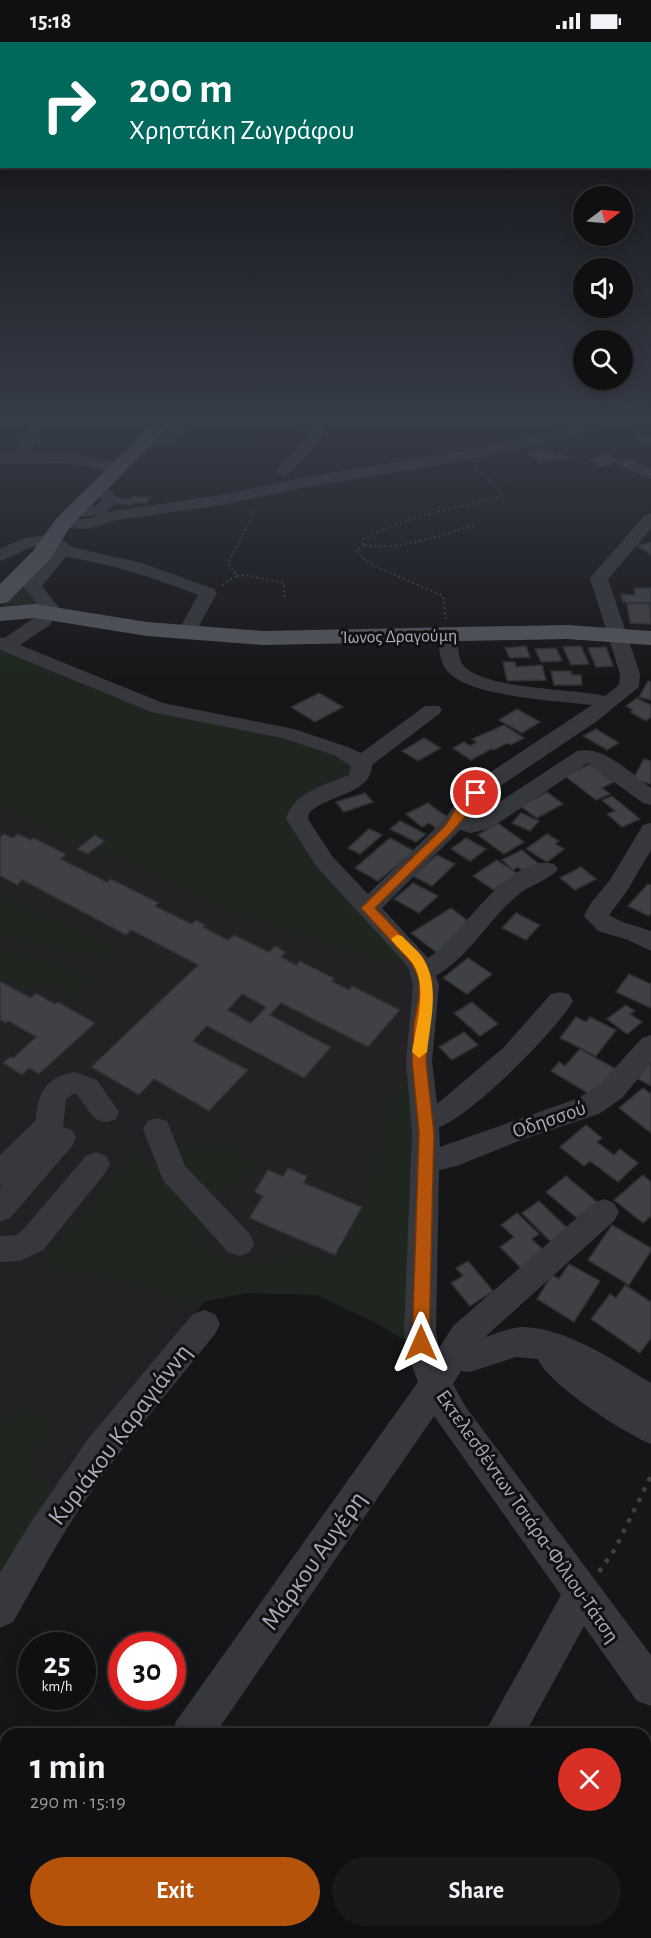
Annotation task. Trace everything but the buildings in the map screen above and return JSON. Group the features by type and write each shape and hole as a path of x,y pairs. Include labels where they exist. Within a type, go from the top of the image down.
{"main road":[{"path":"0,597 42,554 55,546 68,518 82,504"},
{"path":"0,583 32,552 55,546"},
{"path":"0,614 33,611 50,617"},
{"path":"2,637 28,619 50,617"},
{"name":"Ίωνος Δραγούμη","path":"50,617 111,630 147,629 274,638 559,632 651,638"}],"street":[{"path":"68,518 87,525 115,515 186,504"},
{"path":"368,908 460,812 473,795 627,689 631,682 599,578 647,528"},
{"path":"0,556 33,542 142,567 208,593 186,633"},
{"path":"50,617 32,586 55,546"},
{"path":"447,634 453,663 458,671 468,676 508,688 608,703"},
{"path":"2,637 158,708 287,733 341,751 361,763"},
{"path":"361,763 432,710"},
{"path":"460,812 525,790 530,792 580,757 587,755 595,758 651,798"},
{"path":"361,763 362,774 357,780 308,802 297,814 300,825 315,849 413,956 423,972 440,964 508,890 528,876 546,869"},
{"path":"651,830 619,885 596,916 606,926 632,931 651,942"},
{"name":"Εκτελεσθέντων Τσιάρα-Φίλιου-Τάτση","path":"423,972 426,997 421,1024 419,1061 425,1119 426,1159 420,1332 438,1366 453,1417 651,1687"},
{"path":"425,1119 434,1118 446,1112 512,1055 560,1001"},
{"name":"Οδησσού","path":"426,1159 447,1158 511,1132 589,1106 612,1090 651,1045"},
{"path":"0,1209 6,1178 51,1124 52,1098 58,1089 75,1082 83,1084 105,1112"},
{"path":"157,1128 173,1172 192,1195 239,1242"},
{"path":"6,1178 62,1138"},
{"path":"0,1249 20,1248 32,1242 96,1164"},
{"path":"438,1366 475,1325 604,1212"},
{"name":"Κυριάκου Καραγιάννη","path":"0,1609 51,1520 80,1478 113,1434 204,1324"},
{"path":"438,1366 518,1342 544,1345 596,1369 651,1401"},
{"path":"544,1345 572,1375 609,1402 651,1428"},
{"name":"Μάρκου Αυγέρη","path":"195,1728 438,1366"},
{"path":"507,1728 568,1617 583,1595"}],"path":[{"path":"237,576 229,567 229,559 253,512 249,504"},
{"path":"447,634 443,596 370,564 356,551 363,545 363,539 369,536 413,518 465,504"},
{"path":"363,545 372,547 423,539 474,525"},
{"path":"208,593 237,576 246,575 284,583 285,600"},
{"path":"583,1595 615,1549 651,1476"}],"shaded area":[{"path":"48,558 26,586 38,604 3,606"},
{"path":"0,650 148,711 208,721 308,794 290,807 289,818 413,965 418,1095 400,1338 378,1324 317,1295 248,1293 221,1296 204,1302 68,1468 0,1582"},
{"path":"0,650 148,711 248,728 322,747 352,766 350,776 297,800 290,807 289,818 405,961 390,962 365,957 237,914 112,852 90,854 107,841 92,834 75,845 38,826 15,810 0,806"},
{"path":"0,896 115,946 107,957 103,958 0,937"},
{"path":"0,948 45,958 69,970 94,977 63,1005 58,1002 68,990 47,979 29,994 0,978"},
{"path":"397,1078 416,1089 408,1339 400,1338 378,1324 317,1295 248,1293 193,1303 104,1277 76,1271 35,1269 134,1153 140,1155 155,1172 178,1145 230,1146 254,1161 255,1170 234,1184 186,1208 205,1229 203,1242 208,1253 240,1264 263,1263 308,1253 336,1258 362,1207"},
{"path":"20,1411 47,1415 53,1431 27,1466 53,1491 0,1582 0,1423 3,1424"}],"slow traffic":[{"path":"397,939 418,961 426,979 419,1052"}],"route":[{"path":"421,1343 426,1133 419,1061 426,979 418,961 368,908 448,830 461,814 466,801 476,793"}]}
